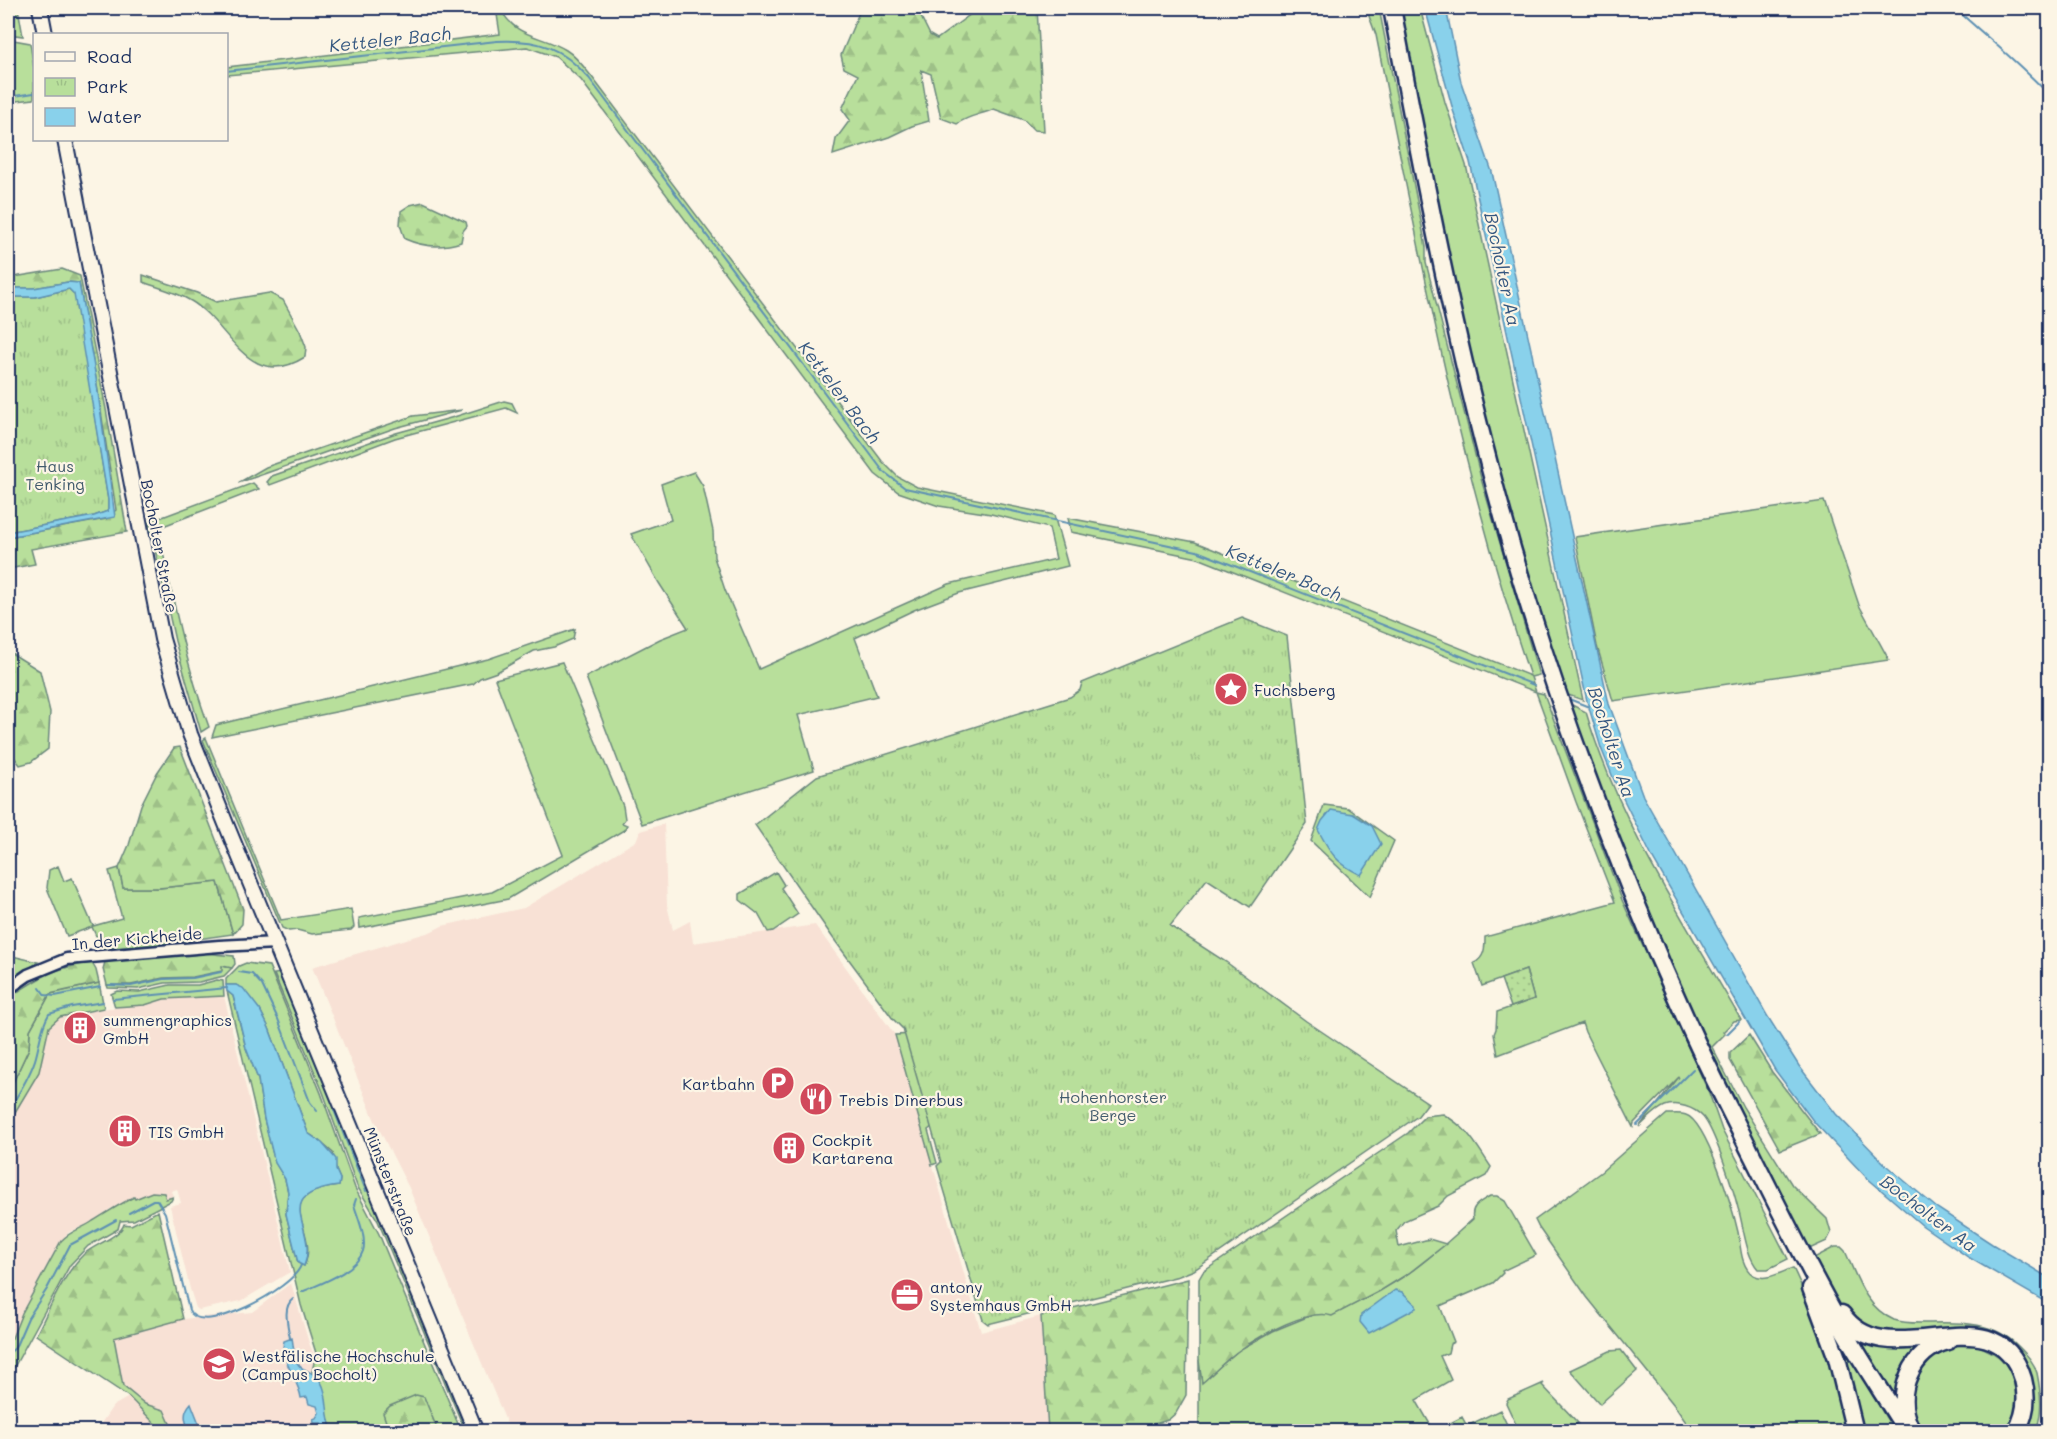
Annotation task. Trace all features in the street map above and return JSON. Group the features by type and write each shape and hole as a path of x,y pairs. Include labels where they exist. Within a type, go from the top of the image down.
{"highway":[{"path":"1386,8 1447,320 1480,457 1523,606 1578,768 1622,885 1722,1111 1758,1184 1840,1335 1900,1431"},
{"path":"1392,8 1423,173 1454,318 1487,454 1529,604 1582,762 1627,882 1696,1042 1845,1333 1907,1431"},
{"path":"1797,1243 1840,1311 1859,1332 1876,1339 1894,1342 1970,1335 1985,1338 1999,1345 2011,1355 2020,1370 2026,1401 2023,1419 2016,1431"},
{"path":"1804,1268 1838,1358 1855,1431"},
{"path":"1912,1431 1903,1402 1910,1371 1920,1357 1932,1347 1941,1342 1959,1339 1978,1340 1996,1348 2008,1361 2016,1376 2020,1406 2010,1431"}],"main road":[{"path":"40,8 45,33"},
{"name":"Bocholter Straße","path":"65,141 162,639 190,734 276,943"},
{"name":"Münsterstraße","path":"276,943 476,1431"}],"street":[{"name":"In der Kickheide","path":"8,989 28,975 70,959 276,943"}],"shaded area":[{"path":"664,824 667,905 673,930 690,921 693,943 815,925 895,1035 981,1332 1041,1316 1048,1431 510,1431 409,1188 375,1121 312,967 430,932 442,926 524,908 636,841 640,831"},
{"path":"224,996 290,1272 241,1301 199,1310 196,1308 190,1289 170,1206 181,1203 177,1189 171,1191 173,1196 166,1199 152,1192 110,1209 93,1222 69,1232 61,1241 8,1343 8,1124 33,1083 43,1056 49,1027 60,1017 99,1009 145,1005 164,999"},
{"name":"Westfälische Hochschule (Campus Bocholt)","path":"291,1283 309,1343 347,1431 95,1432 113,1406 129,1397 159,1428 164,1410 145,1404 123,1386 114,1338 183,1319 252,1312"}],"green space":[{"path":"8,8 18,8 23,36 8,34"},
{"path":"496,8 500,8 506,18 521,31 566,50 583,66 882,461 898,477 917,487 1054,515 1068,566 959,593 914,610 855,638 877,696 798,715 814,770 642,824 586,677 660,639 688,628 631,534 671,520 661,484 694,472 703,486 713,531 714,557 725,590 759,669 949,584 1056,559 1049,528 991,514 939,506 898,492 875,474 581,80 556,57 527,47 228,75 228,67 500,34"},
{"path":"861,8 919,8 930,35 937,39 979,8 1037,8 1044,131 1034,130 1024,120 994,109 957,124 941,118 931,74 921,70 929,121 833,155 836,139 850,120 842,109 858,75 844,68 841,55"},
{"path":"1366,8 1379,8 1426,247 1426,263 1482,482 1539,675 1531,677 1536,692 1198,558 1071,532 1068,518 1195,542 1530,676 1482,518 1461,438 1442,358 1376,35"},
{"path":"1398,8 1420,8 1445,102 1466,165 1583,700 1565,694 1526,579 1462,335"},
{"path":"8,39 30,43 33,62 33,99 8,102"},
{"path":"423,202 466,222 467,226 463,231 461,242 433,246 405,239 400,225 401,211 410,205"},
{"path":"62,269 80,276 127,532 31,549 35,564 8,569 8,537 106,519 116,510 79,283 68,282 34,288 8,288 8,278"},
{"path":"143,275 197,293 216,302 269,293 283,300 300,331 306,347 305,357 285,366 268,367 254,361 241,351 204,311 180,295 143,282"},
{"name":"Haus Tenking","path":"69,289 76,300 108,511 94,516 8,532 8,297 35,297"},
{"path":"504,401 512,403 517,413 506,408 395,438 270,485 267,482 272,476 396,433"},
{"path":"462,410 395,428 238,483 266,467 413,416"},
{"path":"253,483 259,489 158,528 186,653 209,727 201,732 175,641 149,522"},
{"path":"1824,501 1859,605 1889,660 1613,701 1597,646 1575,537"},
{"name":"Hohenhorster Berge","path":"1242,618 1287,636 1307,824 1250,907 1207,879 1170,926 1226,962 1306,1021 1428,1103 1418,1116 1194,1270 1179,1276 988,1324 983,1320 937,1166 941,1162 903,1029 893,1019 833,938 755,825 817,776 1070,697 1080,690 1082,683"},
{"path":"575,629 573,639 554,647 534,651 497,672 480,678 473,684 212,737 216,725 488,659"},
{"path":"8,651 40,671 50,712 48,749 31,762 20,765 8,749"},
{"path":"562,662 623,806 625,819 622,823 627,825 624,830 508,899 360,928 359,918 492,892 563,855 495,679"},
{"path":"1536,692 1544,694 1622,900 1709,1093 1722,1130 1788,1259 1768,1269 1758,1269 1750,1256 1728,1174 1713,1134 1703,1117 1690,1108 1670,1105 1658,1110 1639,1127 1679,1077 1634,1123 1633,1127 1582,1023 1498,1055 1494,1034 1497,1012 1534,999 1526,970 1482,986 1474,963 1482,955 1485,937 1615,902"},
{"path":"1566,702 1586,712 1616,793 1654,870 1741,1020 1734,1021 1712,1047 1743,1107 1792,1185 1827,1219 1831,1233 1827,1241 1807,1250 1735,1111 1649,922"},
{"path":"206,738 281,920 351,909 354,927 351,930 312,934 282,928 203,740"},
{"path":"180,747 243,909 242,924 233,934 218,882 159,888 123,888 119,868 129,845 141,805 157,773 174,748"},
{"path":"1324,805 1348,808 1394,841 1370,897 1311,841"},
{"path":"58,866 64,881 72,878 93,926 122,918 109,871 119,868 123,888 159,888 218,882 233,934 162,944 102,949 92,927 67,936 47,888 49,870"},
{"path":"776,872 784,885 781,888 798,914 768,932 758,914 740,900 740,894"},
{"path":"205,953 234,956 235,964 232,968 222,966 222,971 193,977 163,978 131,985 107,985 103,969 105,962"},
{"path":"8,955 38,962 8,983"},
{"path":"92,963 99,983 50,994 30,1030 29,1048 8,1093 8,998 47,975 67,967"},
{"path":"246,963 269,966 321,1093 355,1188 379,1234 461,1431 333,1432 329,1424 322,1386 312,1372 316,1353 301,1305 227,991 233,996 246,1048 258,1079 264,1119 275,1162 285,1179 288,1192 286,1214 298,1263 304,1266 308,1253 300,1206 305,1197 317,1191 339,1186 340,1179 333,1153 308,1133 269,1028 260,1010 236,985 226,985 226,979 239,966"},
{"path":"222,966 232,968 224,976 199,982 165,983 138,989 108,988 107,985 138,984 163,978 193,977"},
{"path":"1526,970 1534,999 1511,1007 1501,979"},
{"path":"281,973 471,1431 465,1431 378,1221 357,1186 323,1092 274,974"},
{"path":"217,980 223,981 224,996 164,999 145,1005 115,1007 111,994 117,991 139,992 170,985 198,985"},
{"path":"99,983 104,1008 60,1017 49,1027 39,1072 8,1124 8,1093 29,1048 30,1030 50,994"},
{"path":"916,1034 949,1114 928,1130 937,1163 932,1165 895,1035"},
{"path":"1749,1035 1772,1072 1820,1134 1780,1150 1730,1060 1730,1053"},
{"path":"1443,1114 1466,1131 1491,1167 1486,1176 1448,1196 1438,1206 1404,1221 1396,1231 1399,1247 1429,1239 1446,1244 1409,1273 1332,1316 1322,1315 1298,1319 1261,1337 1236,1353 1202,1383 1199,1360 1199,1279 1203,1272 1408,1133 1425,1116"},
{"path":"1667,1114 1686,1115 1694,1121 1702,1133 1725,1187 1738,1232 1743,1261 1749,1271 1753,1275 1763,1277 1773,1276 1793,1268 1823,1333 1848,1431 1692,1431 1674,1405 1587,1297 1539,1228 1535,1220 1601,1172"},
{"path":"152,1192 164,1193 166,1199 173,1197 171,1201 134,1220 120,1221 118,1229 88,1246 70,1265 12,1371 8,1368 8,1342 61,1241 128,1200"},
{"path":"1490,1196 1497,1196 1505,1201 1536,1255 1502,1271 1503,1273 1493,1283 1440,1306 1454,1342 1450,1344 1448,1353 1440,1356 1451,1380 1416,1400 1434,1431 1349,1432 1314,1428 1257,1427 1199,1432 1199,1360 1202,1382 1239,1350 1273,1331 1312,1315 1323,1313 1332,1315 1381,1290 1409,1273 1442,1247 1473,1219 1473,1211 1477,1205"},
{"path":"158,1211 183,1319 114,1338 123,1386 145,1404 164,1410 173,1430 159,1428 129,1397 36,1335 76,1262 88,1251 113,1236 124,1224 131,1225"},
{"path":"1835,1247 1841,1247 1845,1251 1869,1299 1884,1314 1894,1320 1912,1323 1978,1325 2000,1333 2019,1347 2032,1362 2037,1373 2041,1402 2036,1431 2022,1431 2029,1414 2006,1347 1888,1338 1846,1317 1812,1259"},
{"path":"1188,1279 1186,1395 1176,1413 1168,1420 1130,1431 1048,1431 1041,1316"},
{"path":"1838,1316 1852,1331 1935,1340 1901,1406"},
{"path":"1833,1328 1894,1431 1859,1431"},
{"path":"1964,1342 1991,1352 2004,1362 2014,1384 2016,1400 2012,1419 2005,1431 1916,1432 1909,1415 1911,1377 1934,1350"},
{"path":"1621,1350 1637,1371 1600,1404 1570,1370 1610,1351"},
{"path":"1544,1383 1542,1385 1578,1423 1569,1431 1519,1431 1506,1403 1508,1399"},
{"path":"416,1395 424,1397 438,1431 389,1431 383,1413 390,1406"},
{"path":"1500,1410 1510,1431 1435,1431 1462,1417 1467,1426"}],"water":[{"name":"Bocholter Aa","path":"1425,8 1446,8 1461,82 1492,172 1609,704 1643,796 1768,1017 1799,1066 1836,1114 1888,1167 1937,1208 2049,1278 2049,1304 1968,1257 1923,1226 1866,1177 1814,1122 1775,1070 1653,859 1614,780 1601,748 1587,701 1470,162"},
{"path":"68,282 79,283 96,378 115,517 8,537 8,532 94,516 108,511 74,294 69,289 35,297 8,297 8,288 34,288"},
{"path":"1331,810 1353,814 1372,826 1381,844 1361,875 1335,857 1318,830"},
{"path":"226,985 243,988 260,1010 269,1028 308,1133 322,1143 336,1159 339,1186 317,1190 305,1197 301,1205 300,1215 307,1252 304,1266 298,1263 286,1214 288,1192 285,1179 275,1163 264,1119 258,1079 246,1048 233,996 227,991"},
{"path":"1395,1290 1402,1292 1416,1305 1416,1308 1369,1333 1360,1322 1361,1315"},
{"path":"292,1338 297,1362 317,1377 324,1388 333,1431 323,1431 321,1423 314,1423 313,1419 319,1413 317,1406 309,1404 307,1397 301,1398 284,1355 284,1341"},
{"path":"191,1403 202,1431 189,1431 185,1413"}],"waterway":[{"path":"1955,8 2050,96"},
{"name":"Ketteler Bach","path":"228,71 497,41 537,44 559,52 589,78 883,471 905,488 1197,551 1534,685"},
{"name":"Ketteler Bach","path":"8,97 33,93"},
{"name":"Bocholter Aa","path":"1569,699 1589,707"},
{"path":"109,985 131,986 164,979 193,978 221,972"},
{"path":"239,972 252,974 262,985 278,1019 310,1102 317,1111"},
{"path":"40,988 45,995 55,996 100,987"},
{"path":"113,999 227,988"},
{"path":"8,1111 33,1067 49,1014 72,1007 103,1002"},
{"path":"1727,1034 1739,1022"},
{"path":"1637,1125 1693,1069"},
{"path":"334,1110 366,1191"},
{"path":"302,1292 346,1271 359,1258 363,1251 364,1240 354,1205 356,1199"},
{"path":"129,1213 157,1200 165,1213 189,1310 197,1317 210,1318 227,1315 246,1307 282,1286 295,1275 301,1265"},
{"path":"8,1354 15,1348 28,1318 47,1289 70,1245 116,1220"},
{"path":"290,1338 287,1312 293,1299"}],"place":[{"name":"Fuchsberg","path":"1231,689"},
{"name":"summengraphics GmbH","path":"80,1028"},
{"name":"Kartbahn","path":"778,1083"},
{"name":"Trebis Dinerbus","path":"816,1099"},
{"name":"TIS GmbH","path":"125,1131"},
{"name":"Cockpit Kartarena","path":"789,1148"},
{"name":"antony Systemhaus GmbH","path":"907,1295"},
{"name":"Westfälische Hochschule (Campus Bocholt)","path":"219,1364"}]}
